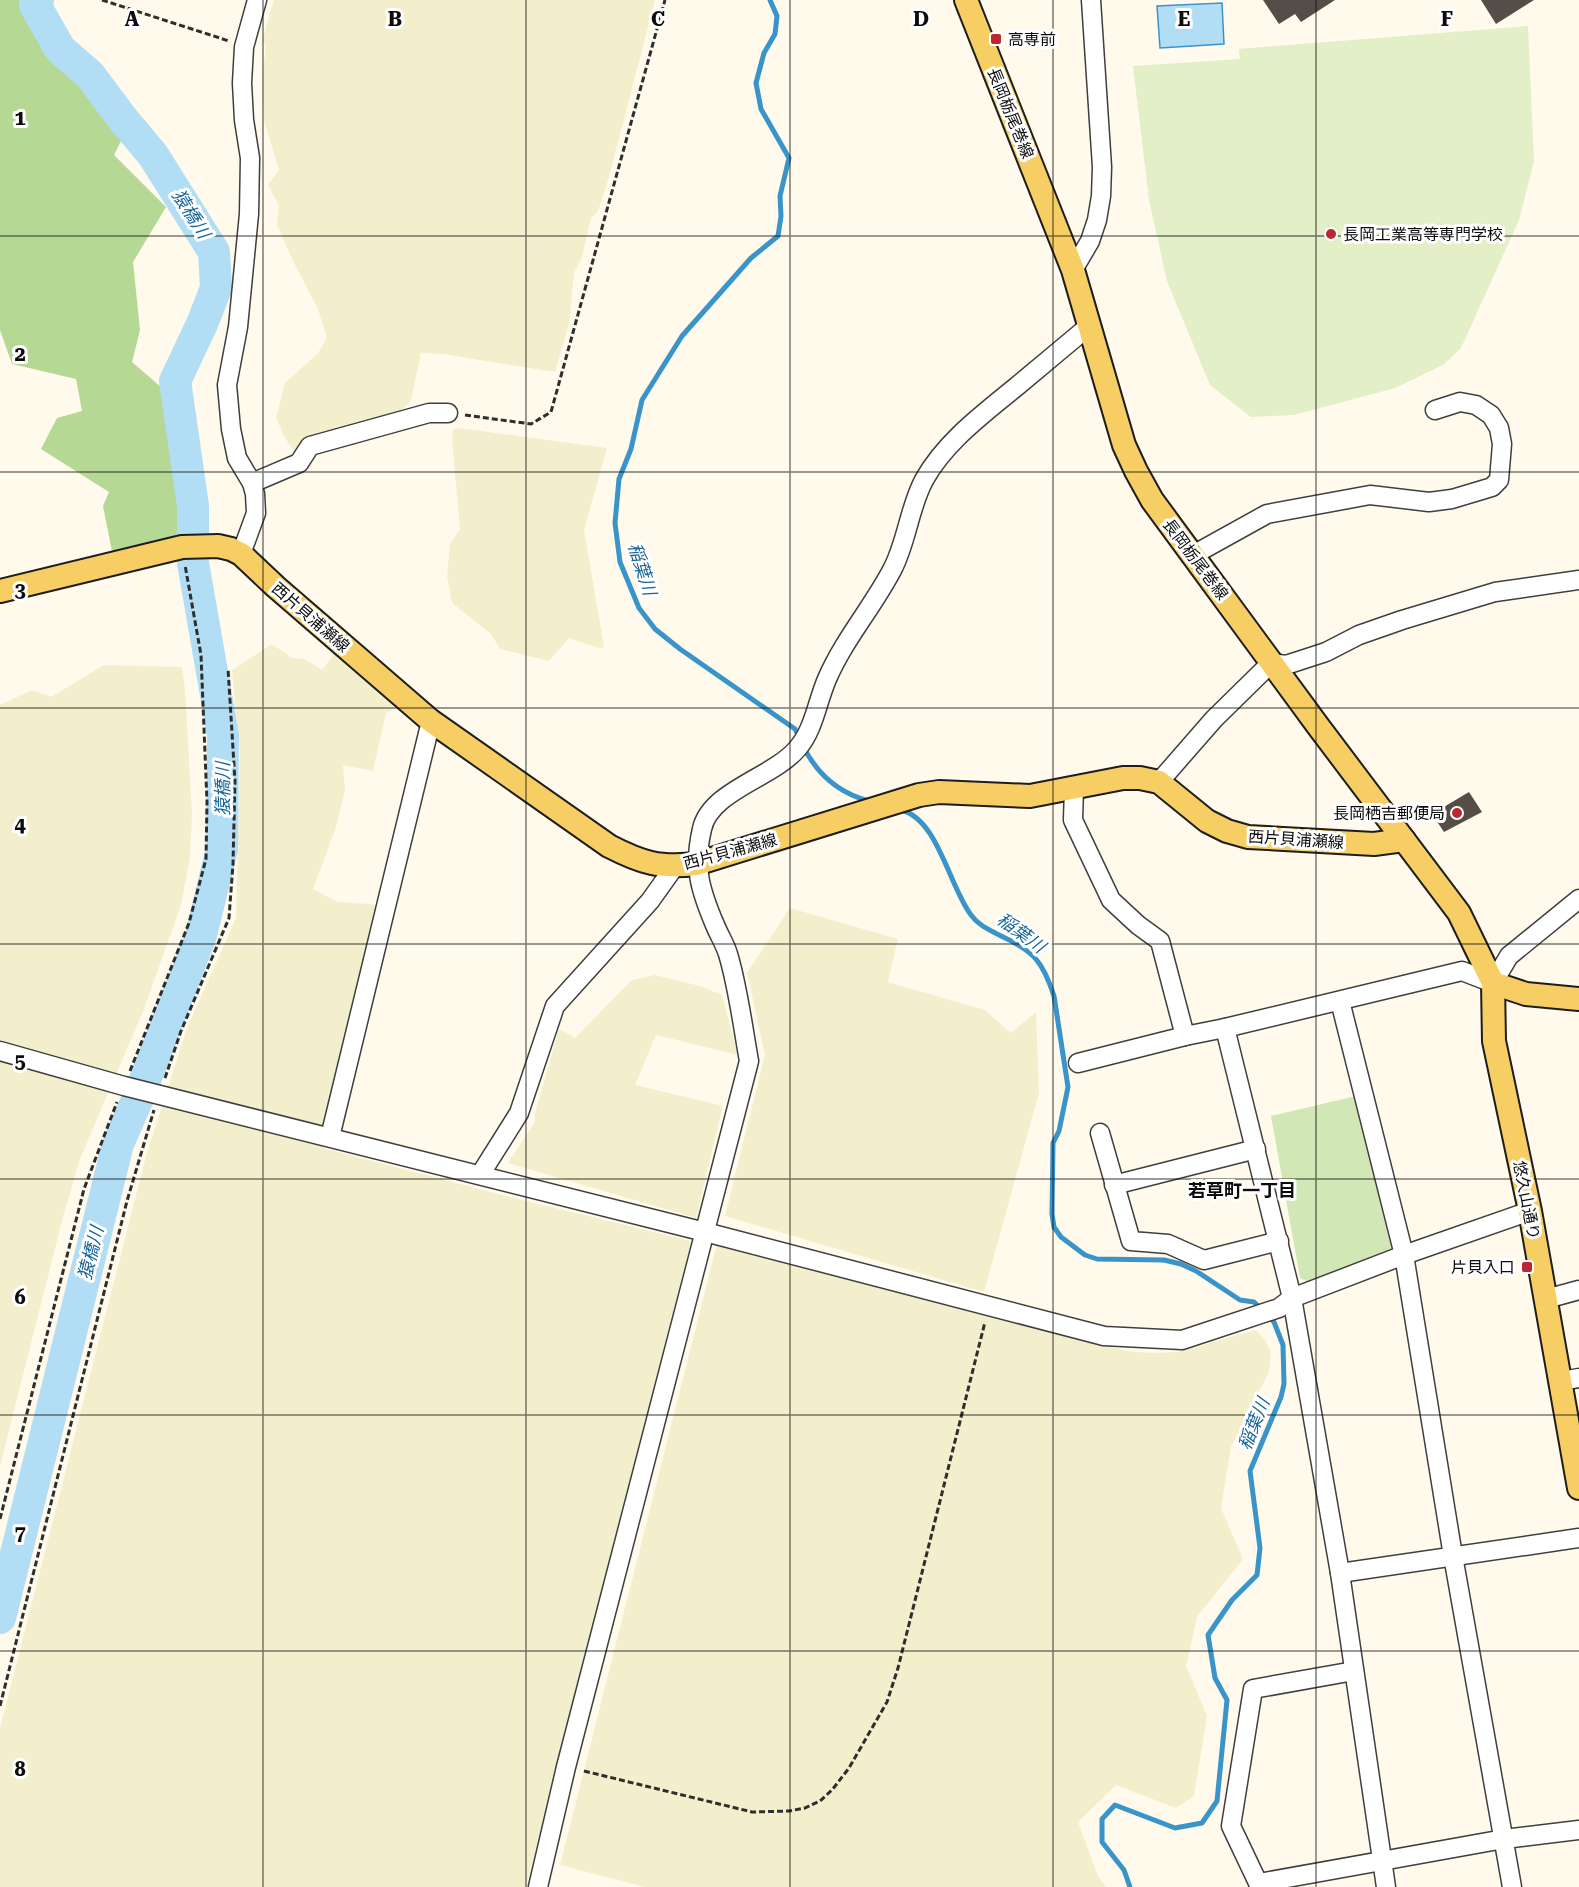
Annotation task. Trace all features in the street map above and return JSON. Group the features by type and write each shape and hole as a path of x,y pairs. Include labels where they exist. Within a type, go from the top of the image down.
{"main road":[{"name":"長岡栃尾巻線","path":"966,0 1073,270 1125,445 1136,471 1152,500 1271,663 1459,913 1493,983"},
{"name":"西片貝浦瀬線","path":"0,591 182,547 219,546 231,549 241,554 431,721 609,846 641,861 656,865 686,865 919,795 939,792 1030,796 1123,778 1140,778 1159,782 1207,821 1227,831 1248,837 1374,844 1404,840"},
{"path":"1493,983 1526,994 1579,999"},
{"name":"悠久山通り","path":"1493,983 1494,1041 1546,1299 1570,1379 1579,1488"}],"street":[{"path":"241,554 256,513 255,494 252,483 237,458 231,429 227,385 238,327 249,214 250,158 244,120 242,82 244,47 257,0"},
{"path":"1073,270 1090,241 1097,220 1101,196 1102,155 1090,0"},
{"path":"480,1175 519,1113 555,1006 650,901 686,865 710,810 780,764 797,749 807,733 826,681 844,645 894,567 917,497 939,457 990,408 1089,326"},
{"path":"1194,555 1267,514 1370,495 1429,502 1452,499 1492,487 1499,480 1502,444 1499,428 1491,415 1476,405 1460,402 1436,410"},
{"path":"252,483 299,463 310,446 429,412 448,413"},
{"path":"1159,782 1214,719 1271,663 1286,665 1326,652 1359,635 1495,592 1579,580"},
{"path":"330,1137 431,721"},
{"path":"1074,788 1073,820 1111,900 1138,926 1160,941 1185,1036"},
{"path":"538,1887 566,1767 749,1061 728,954 699,880 686,865"},
{"path":"1078,1064 1185,1036 1462,971 1493,983 1509,956 1579,899"},
{"path":"1340,1001 1404,1255 1453,1556 1512,1887"},
{"path":"1225,1028 1279,1241 1285,1303 1340,1573 1386,1887"},
{"path":"0,1051 124,1086 705,1232 1104,1336 1182,1340 1255,1316 1404,1255 1530,1211"},
{"path":"1100,1133 1131,1241 1168,1244 1204,1260 1279,1241"},
{"path":"1114,1185 1256,1149"},
{"path":"1546,1299 1579,1290"},
{"path":"1340,1573 1579,1538"},
{"path":"1354,1671 1253,1689 1231,1826 1260,1885 1504,1839 1579,1830"}],"path":[{"path":"102,0 218,36 244,47"},
{"path":"448,413 531,424 551,412 665,0"},
{"path":"0,1519 84,1189 99,1144 189,923 206,859 207,802 201,655 182,547"},
{"path":"0,1706 127,1201 181,1031 229,918 235,781 228,668"},
{"path":"566,1767 752,1812 805,1808 820,1801 832,1790 849,1768 887,1702 989,1306"}],"shaded area":[{"path":"274,0 655,0 609,177 598,211 591,218 582,257 574,273 569,324 555,372 443,354 421,353 411,400 404,408 390,416 296,454 285,438 276,418 285,383 318,353 327,338 318,309 277,225 279,206 268,185 279,170 264,120 262,79 266,46 262,41"},
{"path":"459,428 607,448 584,530 604,647 599,648 569,638 549,661 500,649 491,634 452,603 447,576 450,544 460,529 452,440 453,430"},
{"path":"272,644 292,658 304,659 322,670 336,651 395,702 393,710 386,713 373,771 343,765 345,790 336,827 313,889 338,902 380,907 323,1148 691,1241 526,1887 0,1887 0,1728 146,1156 187,1028 236,918 240,755 232,670"},
{"path":"104,665 182,667 192,814 190,857 181,905 144,1009 80,1159 63,1217 0,1466 0,705 32,690 51,697"},
{"path":"790,908 898,939 888,982 985,1010 1011,1033 1036,1012 1039,1093 984,1292 725,1216 765,1055 747,973"},
{"path":"655,975 700,986 722,995 738,1055 656,1035 635,1085 723,1106 696,1218 508,1163 535,1122 535,1113 559,1029 575,1038 632,980"},
{"path":"717,1244 1127,1351 1178,1352 1256,1330 1263,1337 1271,1352 1269,1372 1231,1447 1221,1508 1243,1559 1197,1617 1186,1666 1207,1716 1194,1796 1176,1808 1116,1785 1078,1822 1098,1876 1106,1887 645,1887 560,1865"}],"green space":[{"path":"0,0 41,0 134,115 114,155 166,207 133,262 140,330 132,362 169,394 185,527 168,541 113,556 103,506 109,492 41,449 57,418 82,411 76,379 12,364 0,330"},
{"name":"長岡工業高等専門学校","path":"1528,26 1534,161 1519,220 1461,348 1443,365 1395,388 1294,415 1251,417 1210,385 1167,281 1149,200 1133,66 1240,59 1239,49"},
{"path":"1356,1096 1395,1250 1311,1283 1300,1278 1271,1116"}],"water":[{"path":"1222,3 1224,44 1160,48 1157,6"}],"building":[{"path":"1263,0 1335,0 1301,22 1295,14 1279,24"},
{"path":"1481,0 1534,0 1496,24"},
{"path":"1469,792 1482,812 1444,832 1432,814"}],"waterway":[{"name":"猿橋川","path":"0,1618 118,1144 201,935 222,849 223,735 193,563 193,506 175,381 216,288 214,252 153,155 90,75 60,49 35,5 38,0"},
{"name":"稲葉川","path":"770,0 777,16 775,34 764,53 756,83 761,109 789,158 780,196 781,216 778,236 751,258 682,336 642,400 631,449 619,479 615,523 620,562 639,608 655,629 795,729 799,737"},
{"name":"稲葉川","path":"803,746 815,765 830,781 848,793 869,801"},
{"name":"稲葉川","path":"901,810 914,816 934,840 963,903 974,919 1022,947 1036,959 1050,984 1054,996 1068,1087 1059,1131 1053,1143 1052,1214 1054,1227 1061,1237 1085,1255 1097,1259 1164,1260 1181,1264 1196,1271 1240,1300 1254,1302 1261,1309"},
{"name":"稲葉川","path":"1130,1887 1124,1870 1102,1842 1102,1819 1115,1805 1175,1828 1202,1823 1217,1801 1227,1700 1215,1678 1208,1635 1232,1600 1257,1575 1260,1548 1250,1471 1281,1397 1284,1384 1283,1345 1274,1322 1268,1316"}],"place":[{"name":"高専前","path":"996,39"},
{"name":"長岡工業高等専門学校","path":"1331,234"},
{"name":"長岡栖吉郵便局","path":"1457,813"},
{"name":"片貝入口","path":"1527,1267"}],"district":[{"name":"若草町一丁目","path":"1242,1191"}]}
